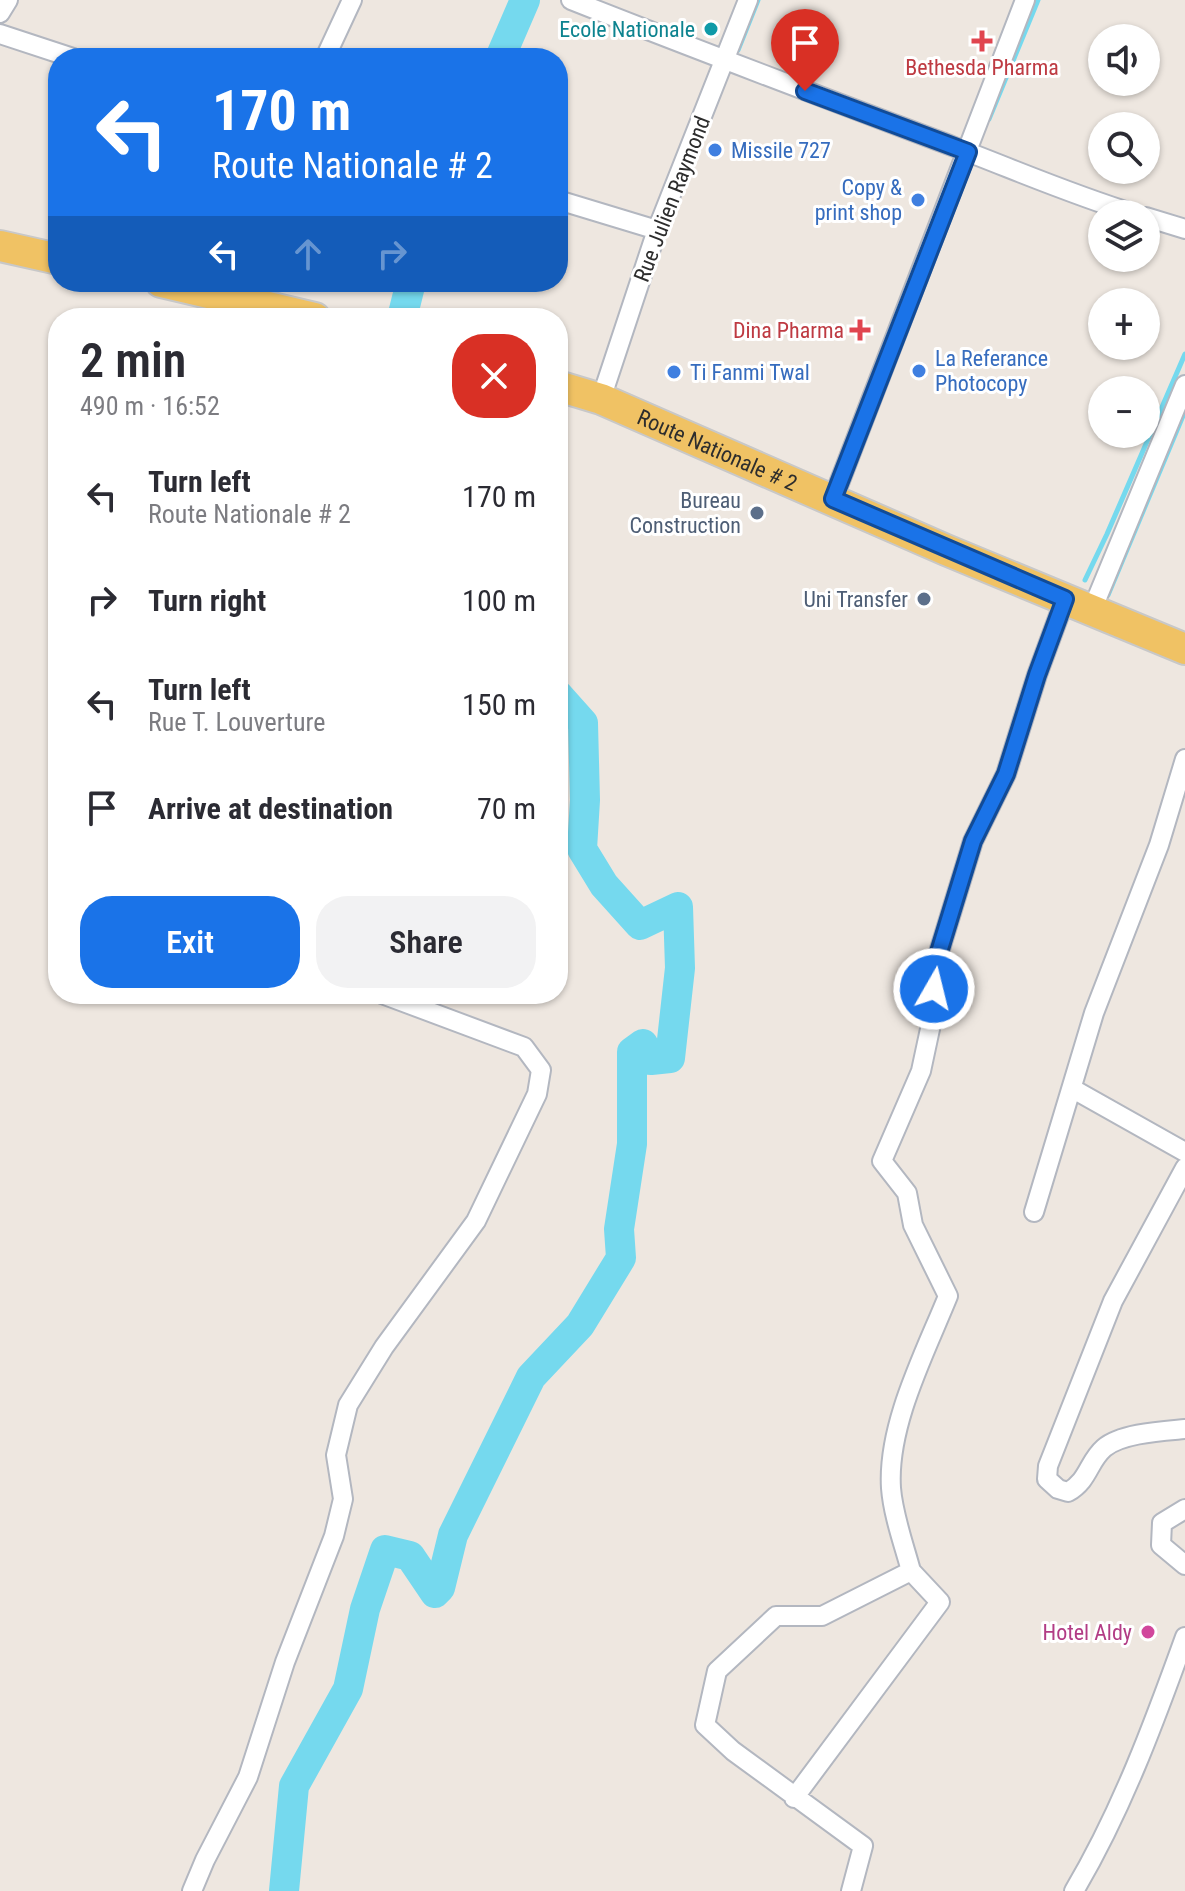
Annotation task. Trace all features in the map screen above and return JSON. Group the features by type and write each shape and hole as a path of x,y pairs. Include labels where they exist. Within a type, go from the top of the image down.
{"main road":[{"path":"0,246 48,257"},
{"path":"204,292 272,308"},
{"name":"Route Nationale # 2","path":"568,389 601,399 1185,649"}],"street":[{"path":"0,13 8,0"},
{"path":"330,48 352,0"},
{"path":"571,0 1092,200"},
{"name":"Rue Julien Raymond","path":"601,399 657,230 748,0"},
{"path":"833,499 1025,0"},
{"path":"0,34 48,50"},
{"path":"568,203 657,230"},
{"path":"1160,221 1185,229"},
{"path":"794,1798 940,1602 911,1571 891,1489 894,1442 915,1378 948,1296 913,1225 907,1193 882,1161 921,1071 933,1015 936,962 973,841 1006,774 1037,675 1079,604 1185,385"},
{"path":"1034,1212 1094,1013 1159,845 1185,759"},
{"path":"192,1891 248,1777 285,1662 334,1536 343,1499 336,1455 348,1405 384,1347 476,1221 537,1094 541,1070 524,1047 409,1004"},
{"path":"1073,1089 1185,1152"},
{"path":"1185,1168 1113,1301 1048,1466 1047,1479 1058,1489 1068,1492 1080,1485 1104,1447 1142,1433 1185,1429"},
{"path":"1185,1509 1162,1523 1161,1545 1185,1565"},
{"path":"851,1891 863,1846 794,1798 705,1725 717,1671 776,1616 822,1616 911,1571"},
{"path":"1074,1891 1100,1844 1159,1709 1185,1637"}],"waterway":[{"path":"504,48 525,0"},
{"path":"738,50 758,0"},
{"path":"989,119 1038,0"},
{"path":"404,308 408,292"},
{"path":"1085,580 1185,354"},
{"path":"1108,595 1185,411"},
{"path":"284,1891 294,1786 348,1689 365,1609 385,1550 410,1556 435,1593 440,1588 453,1535 531,1377 580,1325 621,1258 619,1229 632,1144 632,1052 643,1044 651,1060 670,1058 680,968 678,907 640,925 604,885 582,849 585,800 583,723 568,706"}],"place":[{"name":"Ecole Nationale","path":"711,29"},
{"name":"Bethesda Pharma","path":"982,41"},
{"name":"Missile 727","path":"715,150"},
{"name":"Copy & print shop","path":"918,200"},
{"name":"Dina Pharma","path":"860,330"},
{"name":"La Referance Photocopy","path":"919,371"},
{"name":"Ti Fanmi Twal","path":"674,372"},
{"name":"Bureau Construction","path":"757,513"},
{"name":"Uni Transfer","path":"924,599"},
{"name":"Hotel Aldy","path":"1148,1632"}],"route":[{"path":"805,91 968,152 833,499 1065,599 1006,774 973,841 936,962 934,989"}]}
